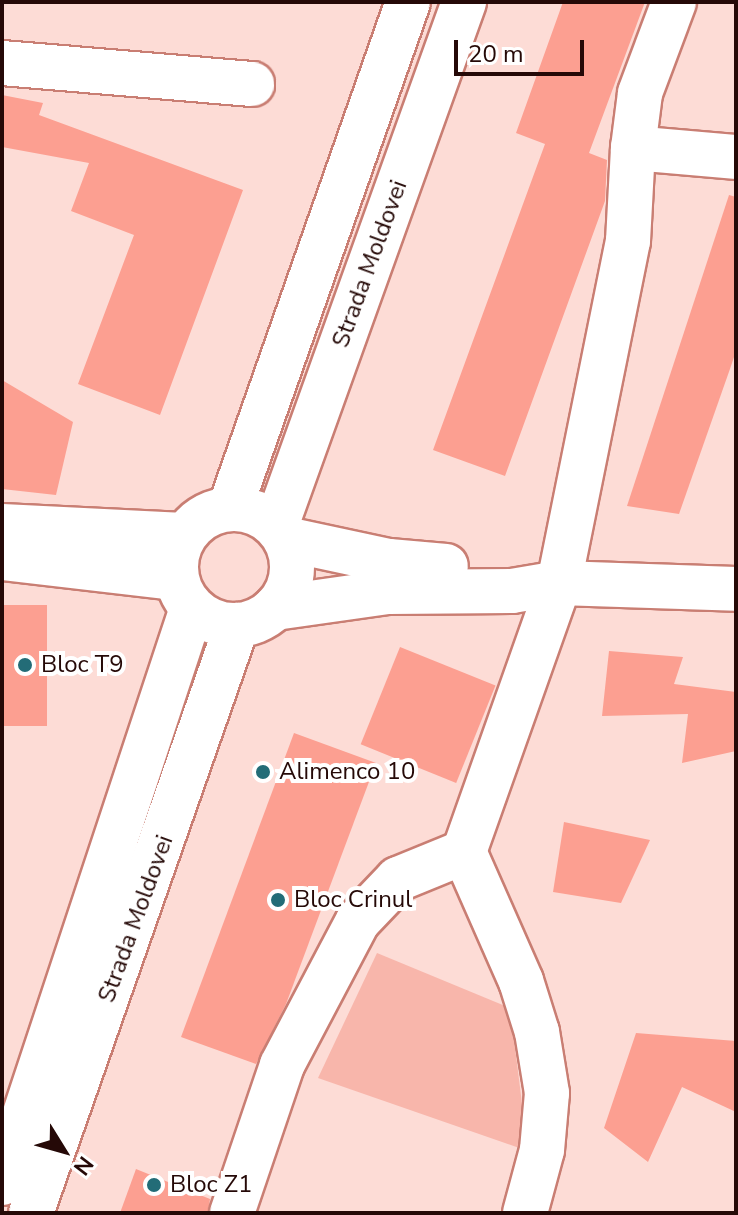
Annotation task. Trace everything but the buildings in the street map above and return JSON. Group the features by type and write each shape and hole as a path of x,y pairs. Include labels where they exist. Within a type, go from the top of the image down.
{"main road":[{"path":"230,508 408,2"},
{"name":"Strada Moldovei","path":"281,533 464,2"},
{"path":"525,1213 542,1150 547,1093 537,1032 521,981 464,852 559,583 628,241 633,148 640,93 674,2"},
{"path":"2,63 252,84"},
{"path":"633,148 736,157"},
{"path":"559,583 512,591 388,592 213,622 184,593 175,561 184,535 203,516 230,508 255,512 281,533 389,561 513,572 559,583 736,589"},
{"path":"2,526 184,535"},
{"path":"256,617 284,598 292,571 281,533"},
{"path":"2,558 184,593"},
{"name":"Strada Moldovei","path":"2,1183 184,593"},
{"name":"Strada Moldovei","path":"31,1213 256,617"},
{"path":"232,1213 282,1065 358,921 398,879 464,852"}],"shaded area":[{"path":"377,953 510,1008 528,1151 318,1078"}],"place":[{"name":"Bloc T9","path":"25,665"},
{"name":"Alimenco 10","path":"263,772"},
{"name":"Bloc Crinul","path":"278,900"},
{"name":"Bloc Z1","path":"154,1185"}]}
